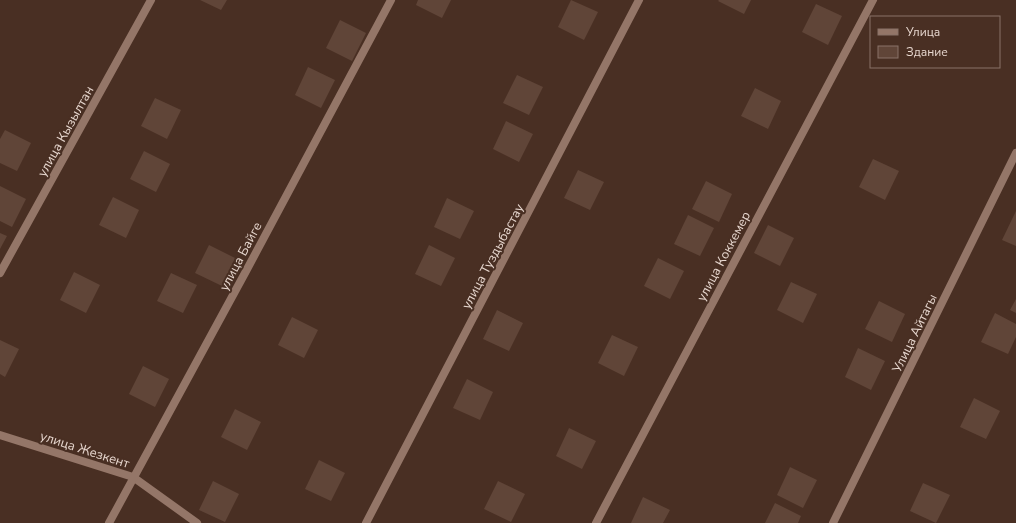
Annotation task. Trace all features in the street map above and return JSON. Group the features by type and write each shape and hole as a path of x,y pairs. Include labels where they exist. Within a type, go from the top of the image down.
{"street":[{"name":"улица Кызылтан","path":"0,273 151,0"},
{"name":"улица Байге","path":"109,523 246,273 391,0"},
{"name":"улица Туздыбастау","path":"366,523 639,0"},
{"name":"улица Коккемер","path":"596,523 872,0"},
{"name":"Улица Айтагы","path":"833,523 1016,153"},
{"name":"улица Жезкент","path":"0,435 133,477 197,523"}],"building":[{"path":"200,0 227,0 221,10"},
{"path":"418,0 451,0 442,18 416,5"},
{"path":"571,0 598,12 584,40 558,27"},
{"path":"751,0 744,14 718,1"},
{"path":"816,4 842,16 828,45 802,32"},
{"path":"340,20 366,33 352,61 326,48"},
{"path":"308,67 335,80 321,108 295,95"},
{"path":"517,75 543,87 529,115 503,103"},
{"path":"755,88 781,101 768,129 741,116"},
{"path":"155,98 181,110 167,139 141,126"},
{"path":"506,121 533,134 519,162 493,149"},
{"path":"5,130 31,143 17,171 0,163 0,139"},
{"path":"144,151 170,164 156,192 130,179"},
{"path":"873,159 899,171 885,200 859,187"},
{"path":"578,170 604,182 590,210 564,198"},
{"path":"706,181 732,194 719,222 692,209"},
{"path":"0,186 26,199 12,227 0,221"},
{"path":"113,197 139,210 126,238 99,225"},
{"path":"447,198 474,211 460,239 434,227"},
{"path":"1016,211 1016,246 1002,240"},
{"path":"688,215 714,228 700,256 674,244"},
{"path":"768,225 794,238 780,266 754,253"},
{"path":"0,233 7,236 0,249"},
{"path":"209,245 235,258 222,286 195,273"},
{"path":"429,245 455,258 441,286 415,274"},
{"path":"658,258 684,271 670,299 644,286"},
{"path":"74,272 100,285 86,313 60,300"},
{"path":"171,273 197,285 183,313 157,301"},
{"path":"791,282 817,294 803,323 777,310"},
{"path":"1016,299 1016,313 1010,310"},
{"path":"879,301 905,314 892,342 865,329"},
{"path":"497,310 523,323 509,351 483,339"},
{"path":"995,313 1016,324 1016,337 1008,354 981,342"},
{"path":"292,317 318,330 304,358 278,345"},
{"path":"612,335 638,347 624,376 598,363"},
{"path":"0,340 19,349 5,377 0,374"},
{"path":"858,348 885,361 871,390 845,377"},
{"path":"143,366 169,379 155,407 129,394"},
{"path":"467,379 493,392 480,420 453,408"},
{"path":"974,398 1000,411 986,439 960,427"},
{"path":"235,409 261,422 247,450 221,437"},
{"path":"569,428 596,441 582,469 556,456"},
{"path":"319,460 345,473 331,501 305,489"},
{"path":"790,467 817,480 803,508 777,495"},
{"path":"213,481 239,494 225,522 199,510"},
{"path":"498,481 525,494 511,522 484,509"},
{"path":"923,483 950,495 936,523 910,511"},
{"path":"643,497 670,510 663,523 631,523"},
{"path":"775,503 801,516 798,523 765,523"}]}
